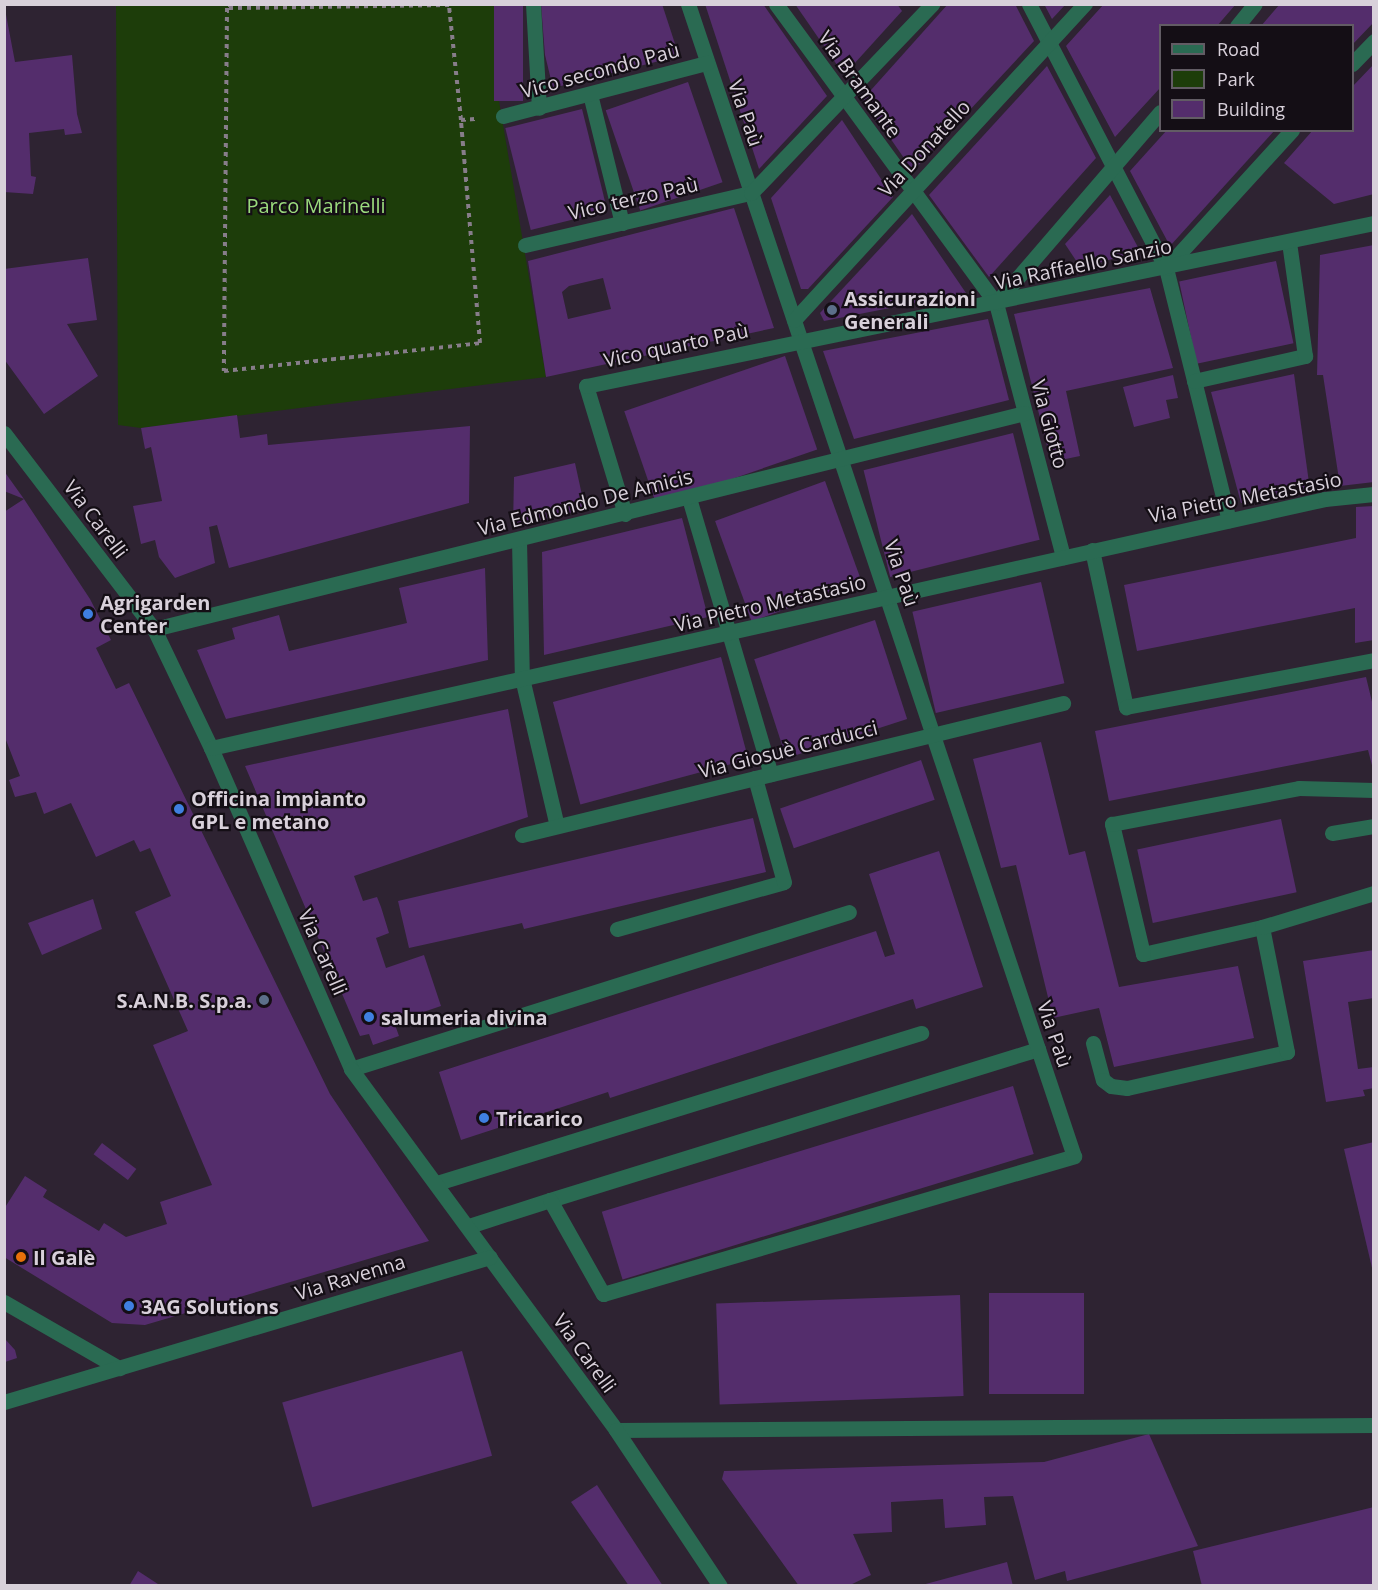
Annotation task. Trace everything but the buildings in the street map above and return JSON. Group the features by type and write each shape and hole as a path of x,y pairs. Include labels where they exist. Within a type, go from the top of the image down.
{"street":[{"path":"533,4 539,108"},
{"name":"Via Paù","path":"550,1200 603,1294 1074,1156 688,4"},
{"name":"Via Bramante","path":"776,4 912,193 996,303"},
{"path":"751,193 845,99 932,4"},
{"path":"1029,4 1166,268 1230,520"},
{"name":"Via Donatello","path":"794,320 1085,4"},
{"path":"1239,24 1255,4"},
{"path":"1354,63 1374,41"},
{"name":"Vico secondo Paù","path":"503,116 707,63"},
{"path":"590,94 622,223"},
{"path":"996,303 1159,114"},
{"path":"1166,268 1290,132"},
{"name":"Vico terzo Paù","path":"525,245 751,193"},
{"name":"Via Raffaello Sanzio","path":"800,340 996,303 1374,223"},
{"path":"1194,381 1305,356 1289,242"},
{"name":"Via Giotto","path":"996,303 1062,556"},
{"name":"Vico quarto Paù","path":"626,514 586,386 800,340"},
{"name":"Via Edmondo De Amicis","path":"154,629 626,514 1025,413"},
{"name":"Via Carelli","path":"4,433 154,629 211,748 351,1069 469,1226 616,1430 720,1586"},
{"name":"Via Pietro Metastasio","path":"211,748 730,634 1062,556 1325,499 1374,494"},
{"path":"689,498 771,774"},
{"path":"519,540 522,678 557,826"},
{"path":"1092,550 1126,706 1374,660"},
{"name":"Via Giosuè Carducci","path":"522,835 1063,703"},
{"path":"617,929 784,882 755,778"},
{"path":"1374,790 1299,788 1112,824 1143,954 1263,927 1374,892"},
{"path":"1332,833 1374,826"},
{"path":"351,1069 849,912"},
{"path":"1094,1043 1103,1080 1111,1086 1127,1088 1287,1052 1263,927"},
{"path":"437,1183 921,1033"},
{"path":"469,1226 1038,1049"},
{"name":"Via Ravenna","path":"4,1402 490,1257"},
{"path":"4,1302 119,1368"},
{"path":"616,1430 1374,1425"}],"path":[{"path":"449,5 461,120 480,343 224,371 227,8 449,5"},
{"path":"461,120 503,116"}],"green space":[{"name":"Parco Marinelli","path":"116,5 494,5 499,101 546,377 141,428 118,425"}],"place":[{"name":"Assicurazioni Generali","path":"832,310"},
{"name":"Agrigarden Center","path":"88,614"},
{"name":"Officina impianto GPL e metano","path":"179,809"},
{"name":"S.A.N.B. S.p.a.","path":"264,1000"},
{"name":"salumeria divina","path":"369,1017"},
{"name":"Tricarico","path":"484,1118"},
{"name":"Il Galè","path":"21,1257"},
{"name":"3AG Solutions","path":"129,1306"}]}
